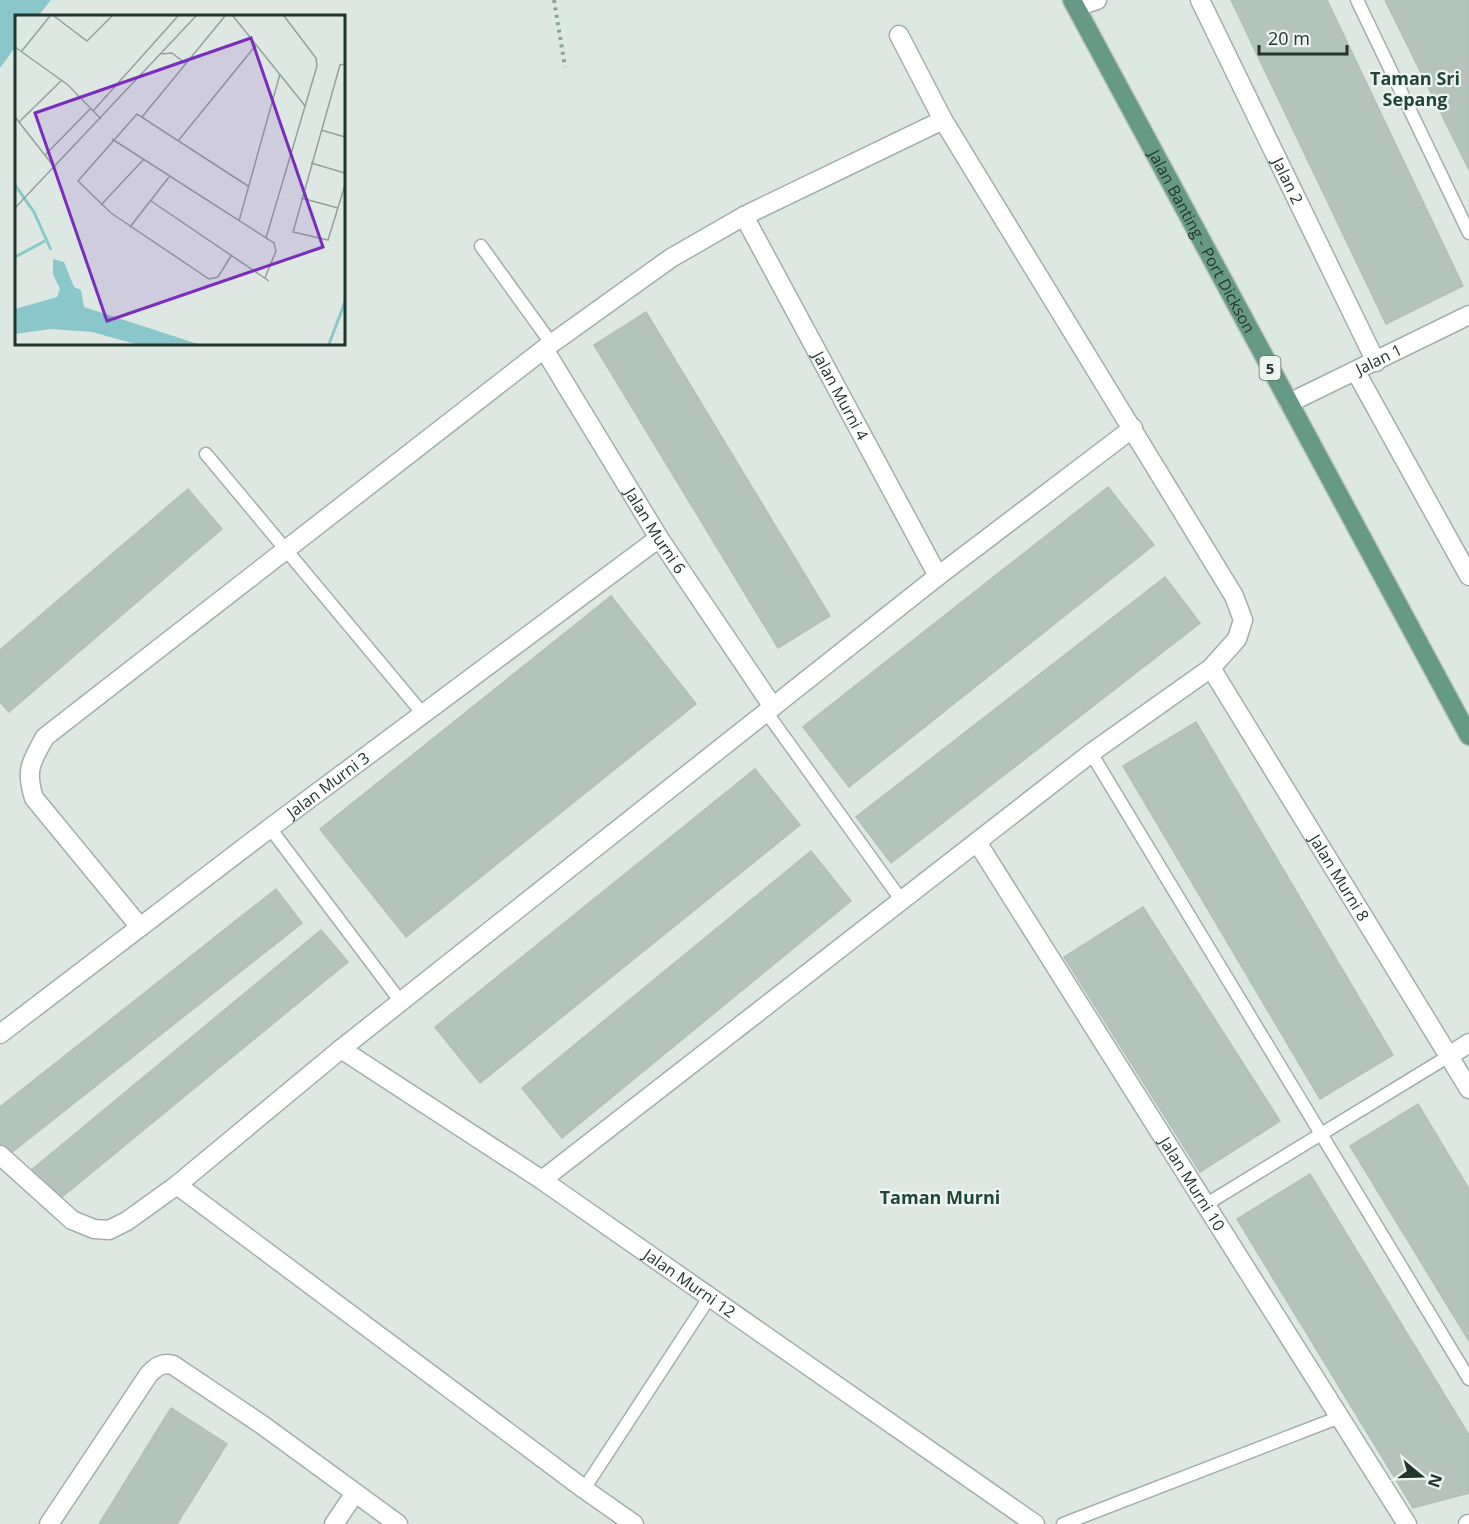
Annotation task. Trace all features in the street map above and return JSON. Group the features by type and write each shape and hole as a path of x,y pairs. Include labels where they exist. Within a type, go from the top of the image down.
{"main road":[{"name":"Jalan Banting - Port Dickson","path":"1074,4 1469,736"}],"street":[{"path":"1074,4 1097,0"},
{"name":"Jalan 2","path":"1200,0 1376,362"},
{"path":"542,1180 1091,753 1211,668 1238,639 1243,620 1234,596 943,120 899,35"},
{"path":"140,927 34,798 28,780 32,761 45,737 548,346 671,258 744,216 943,120"},
{"name":"Jalan Murni 4","path":"744,216 938,576"},
{"name":"Jalan 1","path":"1289,403 1469,315"},
{"name":"Jalan Murni 6","path":"548,346 660,538 770,710"},
{"path":"1356,372 1469,576"},
{"path":"0,1155 72,1220 94,1229 109,1230 127,1221 177,1185 341,1049 938,576 1133,428"},
{"name":"Jalan Murni 3","path":"0,1034 270,828 660,538"},
{"name":"Jalan Murni 8","path":"1211,668 1469,1089"},
{"name":"Jalan Murni 10","path":"977,842 1407,1524"},
{"path":"1449,1056 1469,1043"},
{"name":"Jalan Murni 12","path":"341,1049 542,1180 1035,1524"},
{"path":"177,1185 634,1524"},
{"path":"49,1524 149,1374 157,1366 167,1363 261,1424 398,1524"},
{"path":"334,1524 355,1493"}],"lane":[{"path":"1357,0 1469,233"},
{"path":"481,246 548,346"},
{"path":"206,454 423,714"},
{"path":"770,710 902,901"},
{"path":"1091,753 1469,1379"},
{"path":"270,828 401,1002"},
{"path":"1205,1205 1449,1056"},
{"path":"584,1489 709,1298"},
{"path":"1063,1524 1340,1417"}],"path":[{"path":"555,0 565,67"}],"water":[{"path":"0,0 51,0 39,15 15,15 15,47 0,68"}],"building":[{"path":"1231,0 1327,0 1463,286 1386,324"},
{"path":"1385,0 1469,0 1469,170"},
{"path":"646,312 830,616 778,648 594,345"},
{"path":"1108,487 1154,545 849,787 803,727"},
{"path":"188,489 222,529 9,712 0,702 0,650"},
{"path":"1165,577 1200,623 891,863 856,817"},
{"path":"611,596 696,704 406,937 320,829"},
{"path":"1196,722 1393,1055 1320,1099 1123,766"},
{"path":"755,769 800,825 480,1083 435,1027"},
{"path":"811,851 851,901 562,1138 522,1088"},
{"path":"276,889 302,923 6,1157 0,1149 0,1107"},
{"path":"1143,907 1280,1121 1200,1172 1064,957"},
{"path":"321,930 348,962 56,1202 30,1171"},
{"path":"1418,1104 1469,1189 1469,1341 1350,1146"},
{"path":"1310,1174 1469,1435 1469,1493 1413,1508 1237,1219"},
{"path":"171,1408 227,1444 177,1524 99,1524"}],"district":[{"name":"Taman Sri Sepang","path":"1415,88"},
{"name":"Taman Murni","path":"940,1197"}]}
